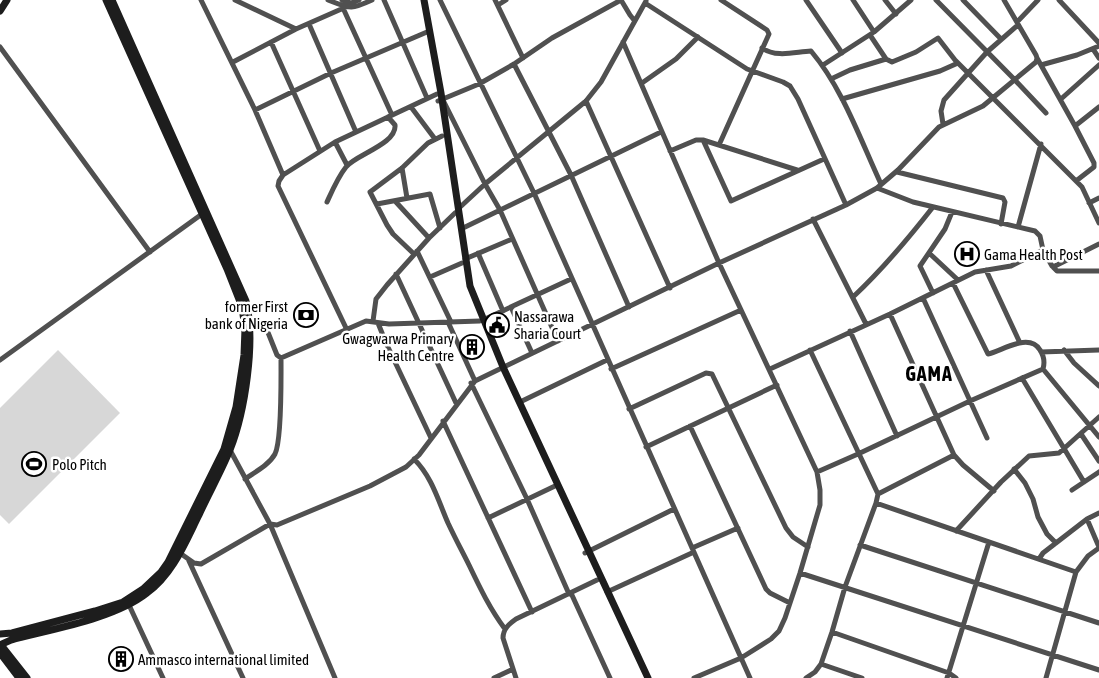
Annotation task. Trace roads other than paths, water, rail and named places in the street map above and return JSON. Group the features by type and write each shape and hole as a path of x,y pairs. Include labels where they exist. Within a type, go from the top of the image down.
{"main road":[{"path":"0,11 8,0"},
{"path":"1,645 3,640 0,634 97,614 123,602 143,589 161,572 177,552 230,450 241,410 250,352 248,329 242,307 106,0"},
{"path":"1,645 129,604 141,598 156,586 175,563 177,552 224,449 236,407 248,329 249,312 243,290 112,0"},
{"path":"422,0 440,99 439,137 461,228 466,287 555,486 648,678"},
{"path":"422,0 440,99 464,261"},
{"path":"502,367 520,402 587,552 597,580 643,678"},
{"path":"1,645 27,678"},
{"path":"0,653 19,678"}],"street":[{"path":"201,0 233,62 283,175"},
{"path":"235,0 296,30"},
{"path":"327,202 347,165 384,142 394,132 395,126 344,8 328,0"},
{"path":"342,0 350,2 359,0"},
{"path":"233,62 270,42 344,8 355,8 372,0"},
{"path":"384,0 428,98"},
{"path":"440,0 479,84 534,193 750,678"},
{"path":"506,0 496,2 523,58"},
{"path":"347,330 278,186 283,175 335,142 428,98 440,99 479,84 514,64 552,38 621,0 634,20"},
{"path":"720,0 769,32 720,145"},
{"path":"806,0 842,53"},
{"path":"853,0 886,59 892,62 938,38 958,63 1041,144 1084,190 1099,223"},
{"path":"885,0 896,14"},
{"path":"823,65 872,34 912,0"},
{"path":"936,0 1046,114"},
{"path":"963,0 1001,39"},
{"path":"1004,0 1061,99 1094,166 1076,181"},
{"path":"943,124 942,104 987,52 1018,24 1038,0"},
{"path":"1041,65 1077,55 1099,45 1059,0"},
{"path":"432,438 376,322 376,299 429,238 485,184 586,101 601,82 646,1 747,69 783,82 793,90 846,205"},
{"path":"309,24 356,132"},
{"path":"255,110 331,73 427,32"},
{"path":"642,83 676,59 698,37"},
{"path":"270,42 320,151"},
{"path":"623,42 719,264 817,472 820,485 820,505 808,547 785,618 775,635 741,658 694,678"},
{"path":"0,47 150,252"},
{"path":"762,48 768,52 778,54 811,51 823,65 842,99 879,186 896,197 1001,224 1035,230 1038,233 1043,250 1057,271 1099,271"},
{"path":"1093,49 1099,58"},
{"path":"177,552 194,563 201,564 270,524 277,525 370,486 406,467 432,438 473,382 591,324 846,205 879,186 896,172 943,124 974,111 994,98 1036,62 1037,58"},
{"path":"831,79 850,70 886,59"},
{"path":"842,99 940,71 958,63"},
{"path":"514,64 571,175 629,307"},
{"path":"1061,99 1099,65"},
{"path":"440,99 500,210 558,341"},
{"path":"586,101 670,288"},
{"path":"411,107 439,137 428,143 402,168 370,190 370,193 393,234 416,253 430,278 473,382 610,678"},
{"path":"1075,126 1099,108"},
{"path":"461,228 662,132"},
{"path":"670,151 696,140 703,140 798,171"},
{"path":"703,140 731,201 824,159"},
{"path":"335,142 347,165"},
{"path":"1018,227 1041,144"},
{"path":"402,168 407,198"},
{"path":"896,172 1003,198 1005,205 1001,224"},
{"path":"377,204 430,194 440,228"},
{"path":"1089,203 1099,198"},
{"path":"395,201 429,238"},
{"path":"853,297 871,281 896,253 933,207"},
{"path":"933,293 920,268 945,229 952,212"},
{"path":"0,360 202,214"},
{"path":"814,220 866,324"},
{"path":"430,278 478,253 512,239"},
{"path":"1052,266 1099,244"},
{"path":"770,369 890,314 977,271 1011,266 1043,250"},
{"path":"478,253 503,311"},
{"path":"929,253 958,280"},
{"path":"986,270 1020,343"},
{"path":"396,274 456,403"},
{"path":"280,358 347,330 361,322 419,324 482,320 571,279"},
{"path":"952,283 988,354 1020,343 1032,343 1037,346 1044,359 1042,369"},
{"path":"923,298 987,438"},
{"path":"511,307 532,353"},
{"path":"611,369 741,310"},
{"path":"890,314 954,455 994,491"},
{"path":"245,479 268,462 275,454 281,384 280,358 267,330 260,326 248,329"},
{"path":"850,332 897,436"},
{"path":"806,678 821,664 845,587 878,494 810,350"},
{"path":"1064,350 1099,386"},
{"path":"1041,352 1099,350"},
{"path":"520,402 607,360"},
{"path":"817,472 938,417 970,400 1042,369"},
{"path":"1042,369 1099,437"},
{"path":"629,409 708,373 714,376 786,528 792,537 808,547"},
{"path":"1022,378 1084,482"},
{"path":"646,447 777,385"},
{"path":"956,531 1014,469 1029,456 1059,453 1098,420"},
{"path":"443,421 532,612"},
{"path":"690,426 766,589 790,603"},
{"path":"1081,434 1099,461"},
{"path":"230,450 270,524 335,678"},
{"path":"878,494 954,455"},
{"path":"414,459 424,469 430,480 483,596 493,614 505,629"},
{"path":"1014,469 1025,483 1033,499 1038,517 1047,534 1056,543"},
{"path":"1072,490 1099,472"},
{"path":"488,518 555,486"},
{"path":"876,503 1076,572"},
{"path":"587,552 674,509"},
{"path":"1039,559 1087,519 1099,513"},
{"path":"1046,678 1076,572 1088,556 1099,547 1087,519"},
{"path":"607,592 738,528"},
{"path":"948,675 989,542"},
{"path":"860,545 1099,623"},
{"path":"188,558 243,678"},
{"path":"800,573 1099,670"},
{"path":"516,678 503,638 505,629 516,619 597,580"},
{"path":"129,604 163,678"},
{"path":"832,632 956,678"},
{"path":"821,664 862,678"},
{"path":"494,678 513,669"}],"place":[{"name":"Gama Health Post","path":"967,254"},
{"name":"former First bank of Nigeria","path":"306,315"},
{"name":"Nassarawa Sharia Court","path":"497,325"},
{"name":"Gwagwarwa Primary Health Centre","path":"472,347"},
{"name":"Polo Pitch","path":"34,464"},
{"name":"Ammasco international limited","path":"121,659"}],"district":[{"name":"GAMA","path":"929,373"}]}
